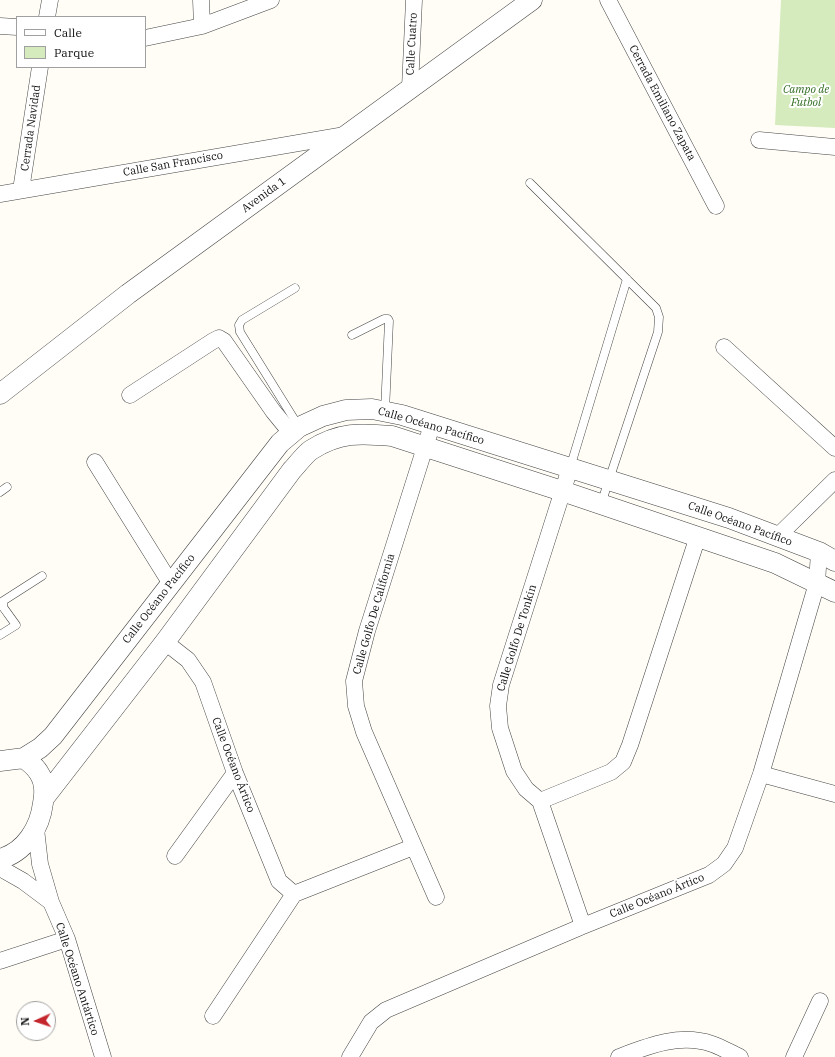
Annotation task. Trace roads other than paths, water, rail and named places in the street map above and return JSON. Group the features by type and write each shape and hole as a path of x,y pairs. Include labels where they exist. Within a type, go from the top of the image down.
{"street":[{"path":"47,16 50,0"},
{"path":"201,0 202,26"},
{"path":"146,38 202,26 271,0"},
{"name":"Calle Cuatro","path":"410,88 414,0"},
{"name":"Cerrada Emiliano Zapata","path":"608,0 716,206"},
{"name":"Avenida 1","path":"0,393 128,294 529,1"},
{"path":"0,26 16,26"},
{"name":"Cerrada Navidad","path":"22,190 40,68"},
{"name":"Calle San Francisco","path":"0,194 346,135"},
{"path":"759,140 835,147"},
{"path":"130,395 219,338 224,341 273,411 295,430"},
{"path":"724,347 835,448"},
{"name":"Calle Océano Pacífico","path":"24,758 40,748 53,736 280,443 295,430 323,416 346,410 372,409 402,415 729,518 778,536 827,557"},
{"name":"Calle Golfo De California","path":"432,425 367,631 354,681 356,706 364,732 436,898"},
{"name":"Calle Océano Pacífico","path":"44,798 165,642 292,470 311,451 339,437 363,434 392,436 776,563 835,592"},
{"path":"95,462 171,584"},
{"name":"Calle Golfo De Tonkin","path":"570,468 501,685 498,706 500,728 514,771 526,789 540,801 583,926"},
{"path":"778,536 835,480"},
{"path":"540,801 611,772 623,762 630,745 698,536"},
{"name":"Calle Océano Ártico","path":"350,1057 371,1022 386,1010 583,926 709,875 724,864 735,848 761,774 817,583 827,557"},
{"path":"185,566 208,583"},
{"name":"Calle Océano Ártico","path":"165,642 188,660 203,682 235,773 279,882 294,894"},
{"path":"0,761 24,758 34,766 40,774 44,785 42,814 36,829 21,848 7,857 0,859"},
{"path":"175,856 235,773"},
{"path":"761,774 835,794"},
{"name":"Calle Océano Antártico","path":"36,829 40,864 51,902 66,939 103,1057"},
{"path":"213,1016 294,894 413,847"},
{"path":"0,868 23,881 51,902"},
{"path":"0,961 66,939"},
{"path":"794,1057 820,1001"},
{"path":"619,1057 650,1045 674,1041 694,1040 712,1044 740,1057"}],"lane":[{"path":"530,183 656,308 659,317 658,332 601,504"},
{"path":"570,468 627,280"},
{"path":"295,288 242,320 238,325 240,332 295,430"},
{"path":"352,335 384,319 388,319 389,321 385,412"},
{"path":"0,635 16,625 3,607 3,601 42,576"}],"park label":[{"name":"Campo de Futbol","path":"806,96"}]}
